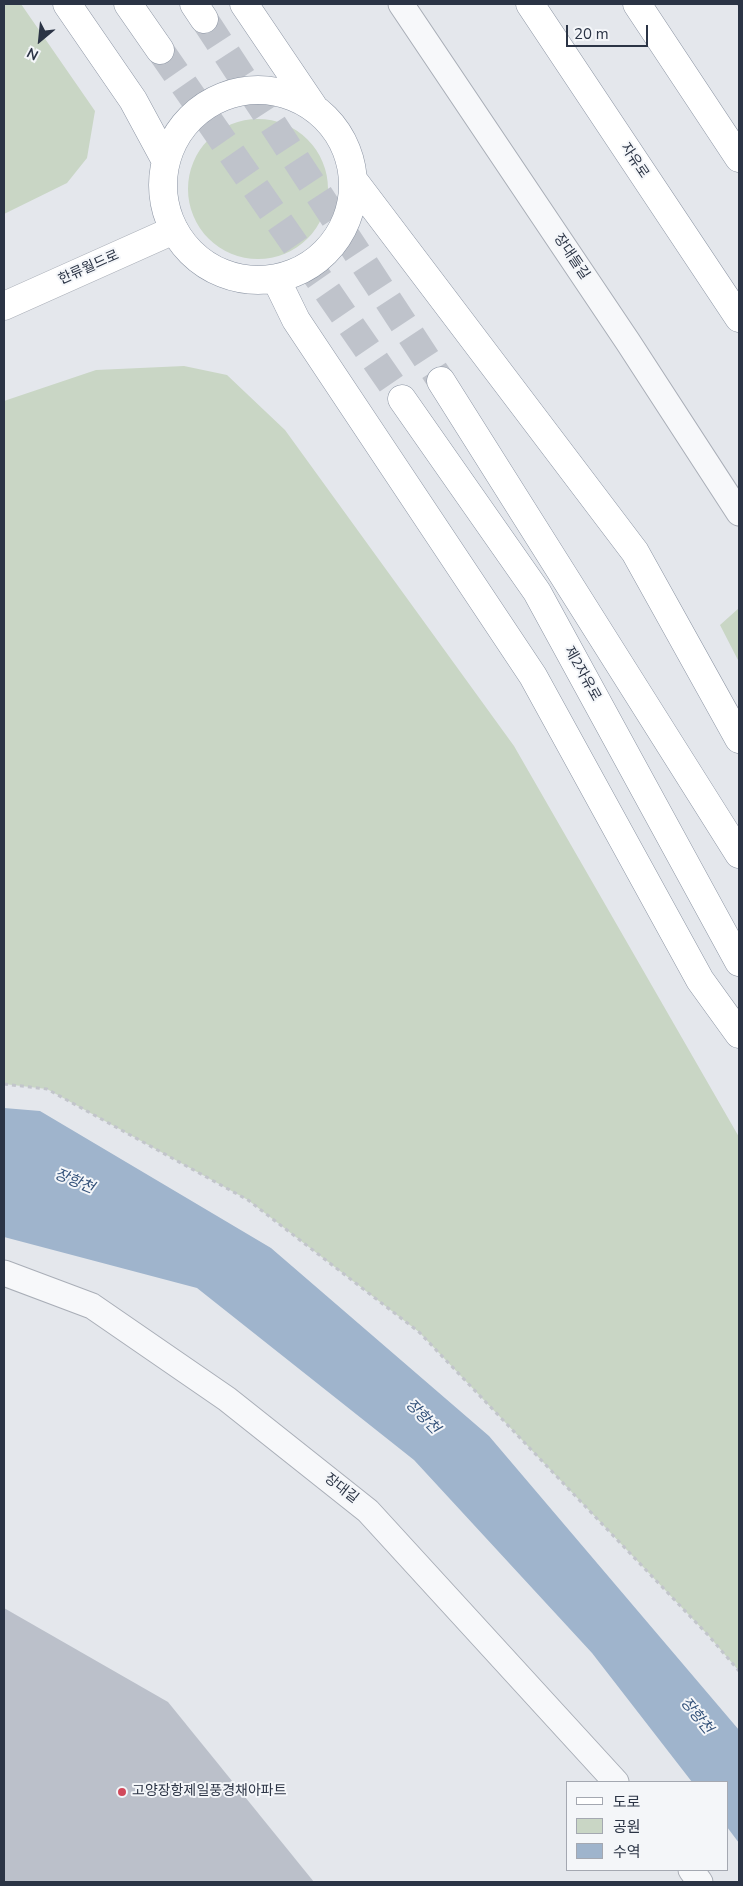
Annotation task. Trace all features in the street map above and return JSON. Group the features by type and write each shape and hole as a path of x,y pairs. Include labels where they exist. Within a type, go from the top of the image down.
{"main road":[{"path":"66,4 132,100 166,161"},
{"path":"128,4 160,50"},
{"path":"244,4 313,107 334,127 349,153 354,181 351,208 341,233 324,255 302,270 276,279 246,280 217,271 192,254 174,230 165,208 163,184 166,161 178,133 198,110 225,95 255,89 286,94 313,107"},
{"name":"자유로","path":"530,4 739,318"},
{"path":"637,4 739,158"},
{"path":"354,181 635,552 739,739"},
{"name":"한류월드로","path":"4,306 174,230"},
{"path":"276,279 296,320 533,676 700,980 739,1034"},
{"path":"441,381 739,854"},
{"name":"제2자유로","path":"402,399 537,592 739,962"}],"street":[{"name":"장대들길","path":"401,4 628,342 739,513"},
{"name":"장대길","path":"4,1273 92,1306 227,1399 368,1511 615,1781"},
{"path":"692,1871 700,1882"}],"path":[{"path":"4,1084 47,1089 248,1200 419,1332 708,1635 739,1672"}],"green space":[{"path":"4,4 21,4 95,111 87,158 67,183 4,214"},
{"path":"258,119 272,120 285,124 308,139 323,162 327,175 327,203 323,216 308,239 285,254 272,258 258,259 244,258 231,254 208,239 193,216 189,203 188,189 189,175 193,162 208,139 231,124 244,120"},
{"path":"184,366 227,375 285,430 514,746 739,1137 739,1671 708,1635 419,1332 248,1200 47,1089 4,1084 4,401 96,370"},
{"path":"739,608 739,662 720,625"}],"water":[{"name":"장항천","path":"4,1108 40,1111 271,1248 489,1436 739,1730 739,1843 728,1828 728,1781 691,1781 592,1653 414,1460 197,1288 4,1237"}],"building":[{"name":"고양장항제일풍경채아파트","path":"4,1608 168,1702 314,1882 4,1882"}],"tunnel":[{"path":"204,19 441,381"},
{"path":"160,50 402,399"}],"place":[{"name":"고양장항제일풍경채아파트","path":"122,1792"}]}
